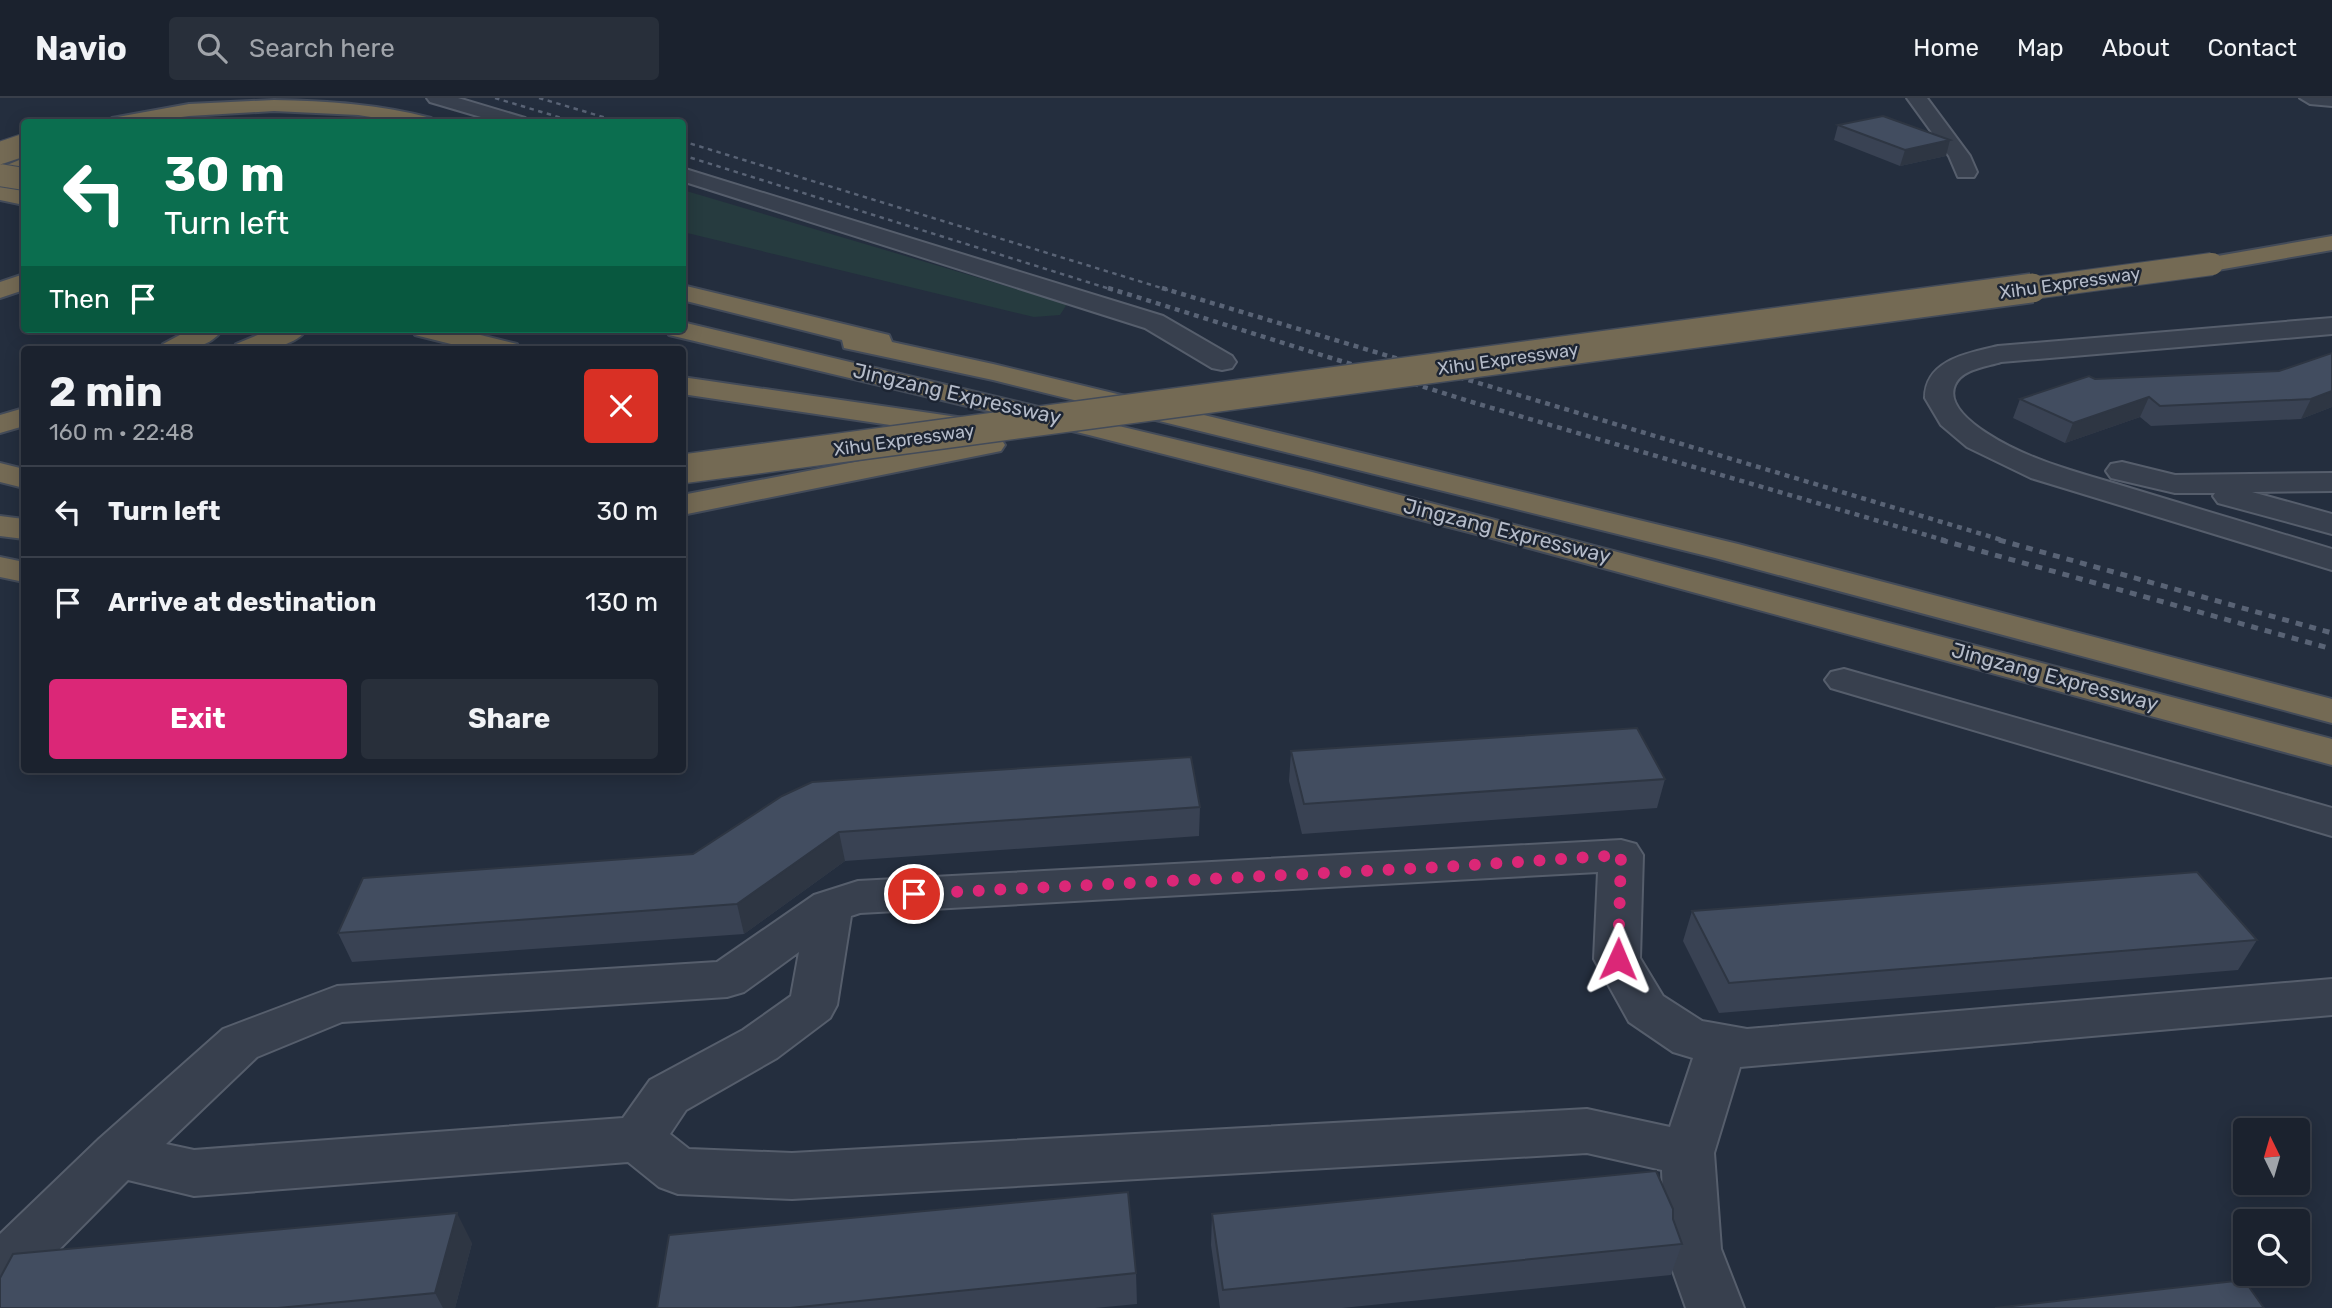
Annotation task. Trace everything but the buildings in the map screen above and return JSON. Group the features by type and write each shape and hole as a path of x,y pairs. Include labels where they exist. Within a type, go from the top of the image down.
{"highway":[{"path":"113,119 226,98"},
{"path":"388,98 433,108 443,119"},
{"path":"134,119 194,107 333,100 394,109 417,119"},
{"path":"172,119 234,109 333,105 371,109 398,119"},
{"path":"0,152 21,146"},
{"path":"0,152 21,155"},
{"path":"0,166 21,156"},
{"path":"18,192 0,175 21,165"},
{"name":"Xihu Expressway","path":"990,445 2222,269 2332,243"},
{"name":"Xihu Expressway","path":"686,468 2222,269 2332,257"},
{"path":"0,290 21,283"},
{"path":"686,293 773,313 993,372"},
{"name":"Jingzang Expressway","path":"686,306 993,372 1726,551 2332,711"},
{"name":"Jingzang Expressway","path":"686,331 964,394 1711,583 2332,752"},
{"path":"180,346 203,333"},
{"path":"255,346 285,333"},
{"path":"440,333 491,346"},
{"path":"686,386 1288,476"},
{"path":"686,391 721,391"},
{"path":"0,407 21,401"},
{"path":"0,427 21,418"},
{"path":"0,427 21,424"},
{"path":"686,487 990,445"},
{"path":"686,504 990,445"},
{"path":"0,472 21,478"},
{"path":"0,526 21,529"},
{"path":"0,567 21,571"}],"street":[{"path":"437,98 509,119"},
{"path":"1917,98 1959,156 1966,172"},
{"path":"2311,98 2332,100"},
{"path":"686,175 1154,322 1222,362"},
{"path":"2332,326 1998,354 1956,367 1942,380 1939,389 1943,408 1962,430 2018,462 2332,560"},
{"path":"2077,460 2175,484 2332,482"},
{"path":"2187,484 2332,524"},
{"path":"1844,680 2332,822"},
{"path":"0,1271 118,1155 240,1043 337,1004 727,979 830,906 858,897 1442,867 1621,855 1618,959 1646,1009 1690,1038 1747,1049 2332,997"},
{"path":"639,1139 668,1095 760,1044 813,1005 830,906"},
{"path":"1715,1308 1693,1249 1688,1153 1722,1044"},
{"path":"118,1155 194,1173 639,1139 678,1171 792,1176 1587,1131 1688,1153"}],"green space":[{"path":"686,191 1067,304 1060,315 1034,317 686,233"}],"railway":[{"path":"495,98 565,119"},
{"path":"539,98 610,119"},
{"path":"686,142 1168,290"},
{"path":"686,156 1113,290"},
{"path":"1108,288 1475,403 1947,541"},
{"path":"1162,288 2005,541"},
{"path":"1941,540 2332,649"},
{"path":"1999,540 2332,633"}],"route":[{"path":"914,894 1442,867 1621,855 1618,959"}]}
